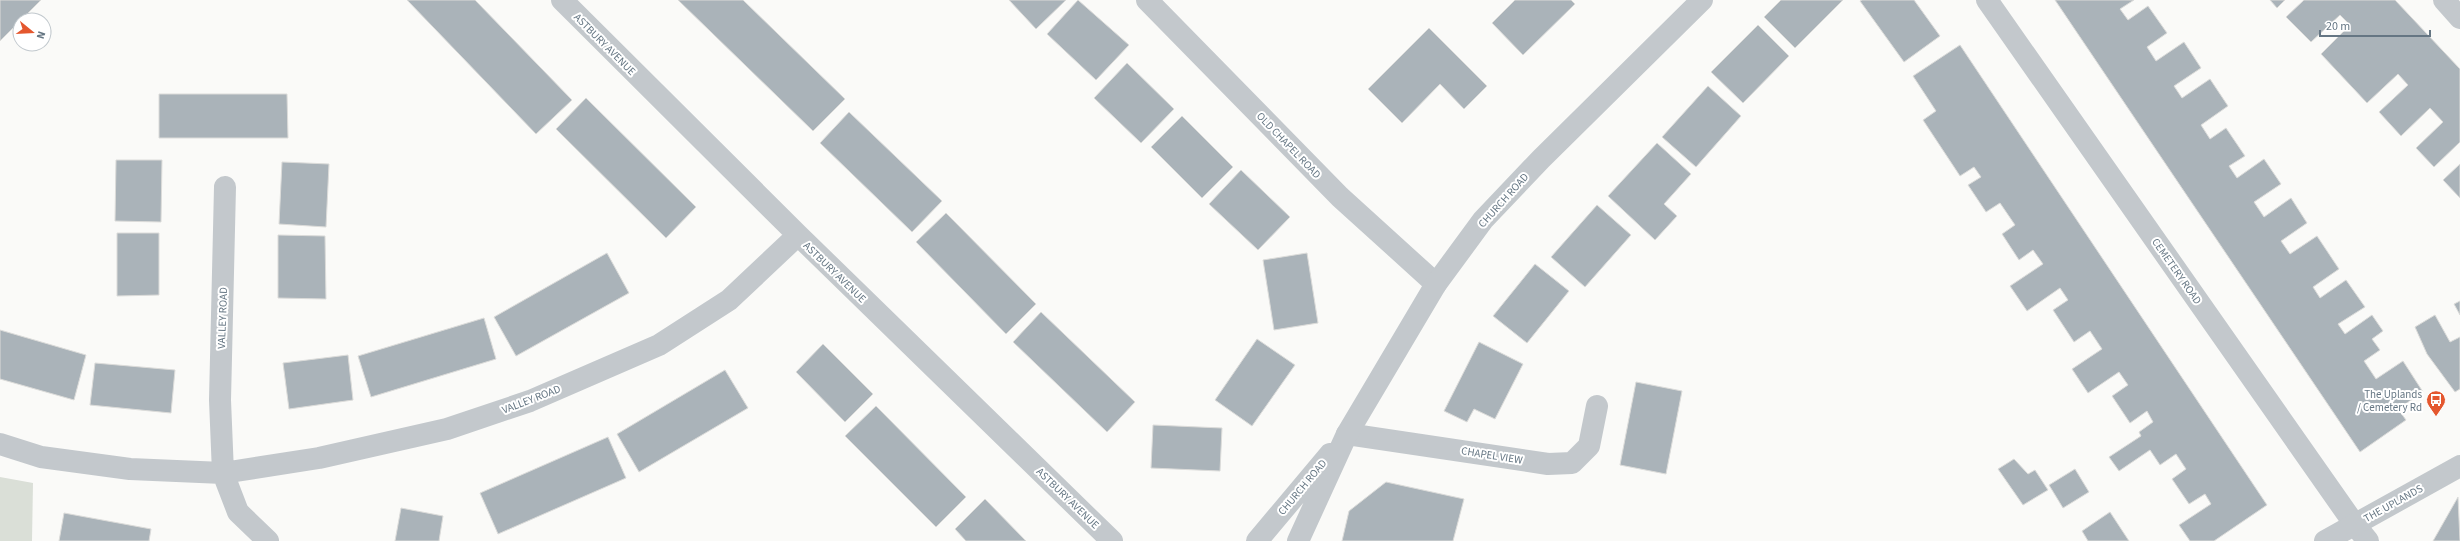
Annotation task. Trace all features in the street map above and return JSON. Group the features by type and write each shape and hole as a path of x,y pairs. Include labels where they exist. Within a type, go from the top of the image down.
{"street":[{"name":"ASTBURY AVENUE","path":"562,0 798,235 1112,541"},
{"name":"OLD CHAPEL ROAD","path":"1147,0 1340,198 1436,284"},
{"name":"CHURCH ROAD","path":"1298,541 1347,434 1436,284 1489,214 1541,159 1702,0"},
{"name":"CEMETERY ROAD","path":"1987,0 2361,533"},
{"path":"2444,0 2460,18"},
{"name":"VALLEY ROAD","path":"223,473 220,400 225,187"},
{"name":"VALLEY ROAD","path":"0,444 41,457 130,469 223,473 319,458 447,429 530,401 658,345 729,300 798,235"},
{"name":"CHAPEL VIEW","path":"1347,434 1548,464 1572,463 1589,446 1597,406"},
{"name":"CHURCH ROAD","path":"1257,541 1347,434"},
{"name":"THE UPLANDS","path":"2325,541 2361,533 2460,466"},
{"path":"223,473 238,512 268,541"}],"shaded area":[{"path":"0,477 33,483 32,541 0,541"}],"building":[{"path":"0,0 41,0 29,12 12,12 12,29 0,41"},
{"path":"407,0 475,0 572,100 536,134"},
{"path":"678,0 743,0 845,99 813,131"},
{"path":"1009,0 1066,0 1036,29"},
{"path":"1078,0 1129,45 1096,80 1047,34"},
{"path":"1515,0 1571,0 1575,4 1523,55 1492,23"},
{"path":"1781,0 1843,0 1795,48 1764,17"},
{"path":"1914,0 1940,36 1904,62 1860,1"},
{"path":"2055,0 2134,0 2120,9 2128,20 2148,6 2167,33 2147,47 2156,61 2184,42 2201,68 2174,86 2182,98 2210,79 2228,106 2201,125 2210,139 2226,128 2245,156 2229,166 2237,178 2264,159 2281,184 2254,202 2264,217 2291,198 2307,223 2281,241 2290,254 2317,236 2339,269 2313,287 2320,298 2346,280 2365,307 2338,324 2345,334 2372,315 2383,331 2372,339 2380,350 2364,361 2376,379 2403,361 2423,392 2398,409 2406,420 2360,452"},
{"path":"2270,0 2285,0 2277,8"},
{"path":"2304,0 2395,0 2460,69 2460,142 2434,167 2416,148 2443,122 2430,108 2401,136 2379,112 2408,85 2398,74 2367,103 2321,54 2350,25 2340,15 2311,42 2286,17"},
{"path":"1758,25 1789,56 1743,103 1711,72"},
{"path":"1429,28 1487,86 1464,109 1440,84 1402,123 1368,89"},
{"path":"1960,45 2267,505 2214,541 2190,541 2179,525 2211,504 2205,494 2189,504 2172,479 2186,469 2176,454 2160,465 2150,450 2119,471 2109,457 2141,436 2139,432 2153,422 2147,411 2130,423 2112,396 2128,385 2119,372 2088,393 2072,369 2102,349 2090,331 2074,342 2053,310 2068,300 2060,288 2027,311 2010,286 2043,264 2033,250 2019,260 2002,234 2015,225 2000,203 1986,212 1968,185 1981,177 1974,167 1960,176 1923,120 1936,111 1913,76"},
{"path":"1127,63 1174,109 1141,143 1094,98"},
{"path":"1708,86 1741,116 1696,167 1662,137"},
{"path":"159,94 287,94 288,138 159,138"},
{"path":"586,98 696,207 666,238 556,129"},
{"path":"849,112 942,201 912,232 820,143"},
{"path":"1182,116 1233,167 1202,198 1151,147"},
{"path":"1657,143 1691,174 1664,204 1677,216 1655,240 1608,196"},
{"path":"116,160 162,160 161,222 115,221"},
{"path":"282,162 329,164 326,227 279,224"},
{"path":"2460,164 2460,198 2443,180"},
{"path":"1241,170 1290,217 1258,250 1209,204"},
{"path":"1597,205 1631,235 1585,287 1551,257"},
{"path":"946,213 1036,304 1006,334 916,242"},
{"path":"117,233 159,233 159,295 117,296"},
{"path":"278,235 325,236 326,299 278,298"},
{"path":"607,253 629,293 516,356 494,317"},
{"path":"1307,253 1318,323 1274,330 1263,260"},
{"path":"1535,264 1569,291 1527,343 1493,316"},
{"path":"2460,301 2460,315 2454,304"},
{"path":"1041,312 1135,402 1107,432 1013,342"},
{"path":"2435,315 2450,342 2460,337 2460,389 2455,392 2427,354 2415,327"},
{"path":"484,318 496,359 371,397 358,356"},
{"path":"0,330 86,355 74,400 0,379"},
{"path":"1257,339 1295,365 1252,426 1215,400"},
{"path":"1479,342 1523,364 1495,419 1474,409 1467,422 1444,411"},
{"path":"823,344 873,394 845,422 796,372"},
{"path":"348,355 353,400 289,409 283,363"},
{"path":"95,363 175,370 171,413 90,405"},
{"path":"725,370 748,408 639,472 617,434"},
{"path":"1636,382 1682,391 1666,474 1620,465"},
{"path":"876,406 966,497 936,527 845,436"},
{"path":"1153,425 1222,428 1220,471 1151,468"},
{"path":"608,437 626,478 498,534 480,493"},
{"path":"2014,459 2028,474 2035,470 2048,490 2023,505 1998,469"},
{"path":"2075,469 2089,492 2063,508 2049,485"},
{"path":"1386,482 1464,499 1453,541 1342,541 1349,511"},
{"path":"2458,497 2460,541 2433,541"},
{"path":"985,499 1026,541 966,541 955,529"},
{"path":"401,508 443,516 439,541 395,541"},
{"path":"2110,512 2129,541 2088,541 2082,531"},
{"path":"64,513 151,529 149,541 59,541"}],"place":[{"name":"The Uplands / Cemetery Rd","path":"2436,417"}]}
